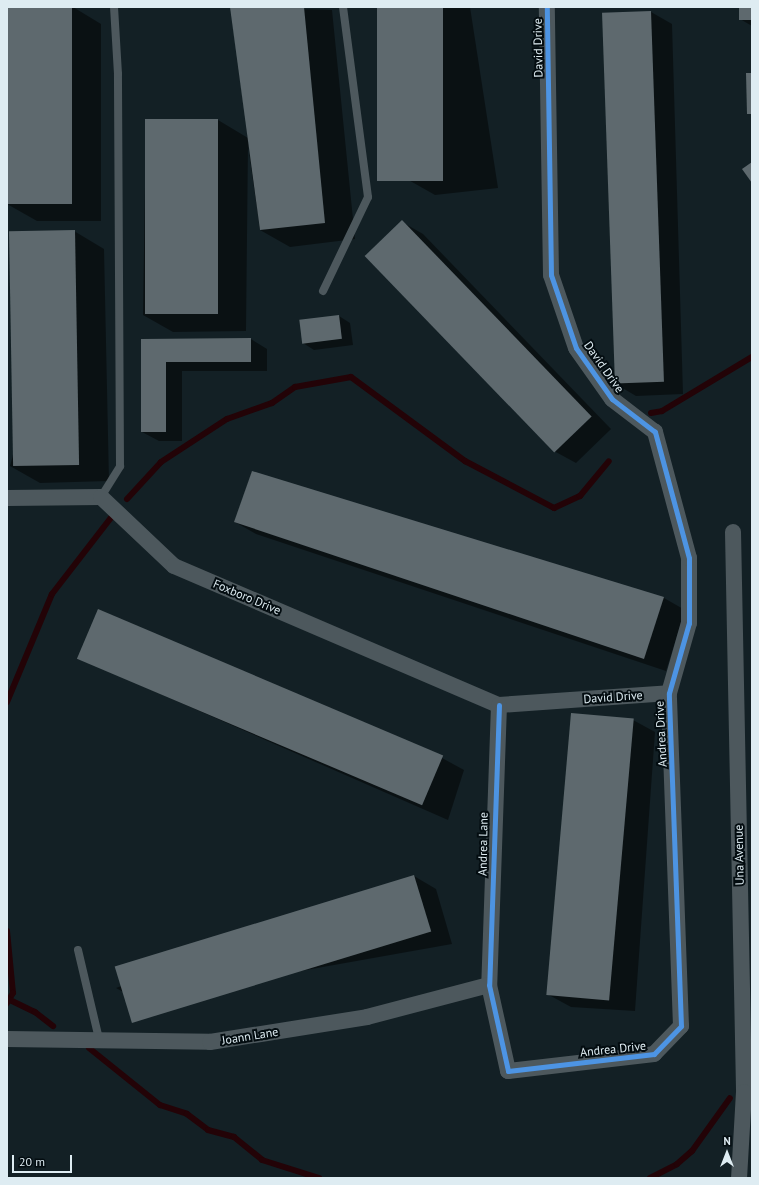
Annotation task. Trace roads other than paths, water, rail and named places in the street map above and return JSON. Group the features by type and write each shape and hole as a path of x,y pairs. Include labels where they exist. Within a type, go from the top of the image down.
{"street":[{"name":"David Drive","path":"499,705 669,693 690,623 690,558 655,432 612,399 576,348 551,275 547,7"},
{"path":"7,498 102,497"},
{"name":"Foxboro Drive","path":"102,497 174,566 499,705"},
{"name":"Una Avenue","path":"733,532 744,1092 739,1178"},
{"name":"Andrea Drive","path":"488,984 508,1071 654,1054 681,1026 669,693"},
{"name":"Andrea Lane","path":"488,984 499,705"},
{"name":"Joann Lane","path":"7,1039 99,1039 210,1042 367,1017 488,984"}],"lane":[{"path":"102,497 120,466 118,74 114,7"},
{"path":"324,291 368,197 343,7"},
{"path":"78,950 99,1039"}],"waterway":[{"path":"651,413 662,411 752,357"},
{"path":"127,499 161,462 227,419 272,403 295,387 351,377 465,461 554,508 580,496 609,461"},
{"path":"7,702 52,594 113,515"},
{"path":"7,931 13,993 7,1003"},
{"path":"10,1000 35,1012 53,1026"},
{"path":"89,1048 160,1105 187,1114 208,1130 234,1137 262,1160 319,1178"},
{"path":"650,1178 677,1164 692,1151 730,1098"}]}
